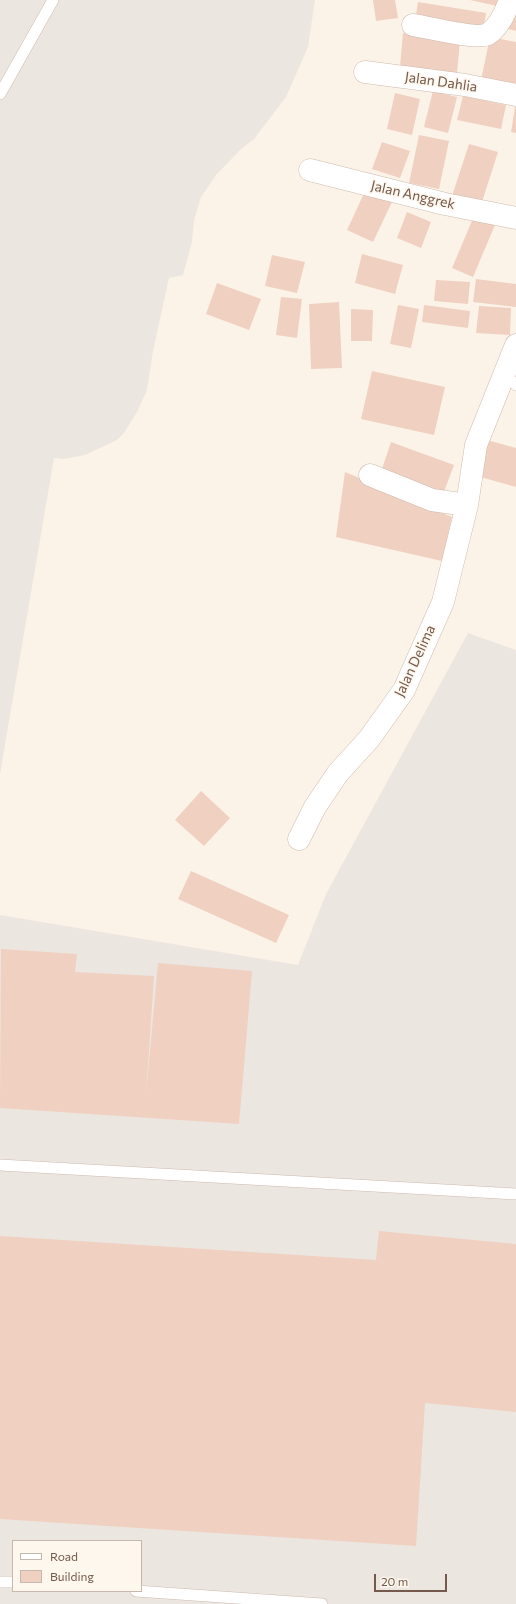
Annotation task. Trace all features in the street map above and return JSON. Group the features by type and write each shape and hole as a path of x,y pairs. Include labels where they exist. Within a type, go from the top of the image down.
{"street":[{"path":"414,25 477,36 488,34 497,24 510,0"},
{"name":"Jalan Dahlia","path":"365,72 465,85 516,95"},
{"name":"Jalan Anggrek","path":"310,170 445,204 516,218"},
{"name":"Jalan Delima","path":"299,839 315,807 338,773 369,739 404,690 443,602 467,505 476,445 510,379 516,345"},
{"path":"370,475 432,500 467,505"}],"lane":[{"path":"0,94 53,0"},
{"path":"0,1165 516,1194"},
{"path":"0,1582 12,1582"},
{"path":"142,1591 322,1604"}],"shaded area":[{"path":"0,0 315,0 308,47 286,97 254,139 241,149 217,174 201,197 194,220 192,242 183,275 169,278 153,351 147,390 137,412 124,433 117,440 85,455 64,459 54,458 0,774"},
{"path":"468,633 516,650 516,1604 0,1604 0,915 298,965 326,894"}],"building":[{"path":"373,0 395,0 398,18 376,21"},
{"path":"470,0 498,0 497,6"},
{"path":"418,2 486,13 483,32 415,21"},
{"path":"516,3 516,31 508,29"},
{"path":"403,33 460,40 457,73 400,66"},
{"path":"490,37 516,42 516,88 481,80"},
{"path":"433,91 457,97 448,133 424,127"},
{"path":"395,93 420,99 412,135 387,129"},
{"path":"463,96 506,105 501,129 457,120"},
{"path":"516,107 516,133 511,132"},
{"path":"419,135 449,141 439,189 409,183"},
{"path":"382,142 410,151 400,178 372,169"},
{"path":"469,144 498,152 481,205 452,196"},
{"path":"366,189 392,202 373,242 347,230"},
{"path":"407,212 431,222 421,248 397,238"},
{"path":"474,216 495,225 473,277 452,268"},
{"path":"362,254 403,265 395,294 355,283"},
{"path":"272,255 305,262 297,293 265,286"},
{"path":"476,279 516,284 516,307 473,302"},
{"path":"436,280 470,282 468,304 434,301"},
{"path":"217,283 261,299 249,330 206,314"},
{"path":"281,297 302,299 297,338 276,335"},
{"path":"339,302 342,368 311,369 309,304"},
{"path":"398,305 419,309 411,348 390,344"},
{"path":"424,305 470,311 468,328 422,322"},
{"path":"479,306 511,308 510,335 476,333"},
{"path":"351,309 373,310 372,341 351,341"},
{"path":"372,371 445,387 434,435 361,419"},
{"path":"487,440 516,448 516,487 477,476"},
{"path":"391,442 454,465 442,497 380,475"},
{"path":"345,472 452,517 442,561 336,537"},
{"path":"201,791 230,818 204,846 175,820"},
{"path":"191,871 289,915 276,943 178,899"},
{"path":"1,949 77,954 75,972 154,976 146,1095 158,963 252,971 239,1124 0,1108"},
{"path":"379,1231 516,1244 516,1412 425,1403 416,1546 0,1519 0,1236 376,1260"}]}
